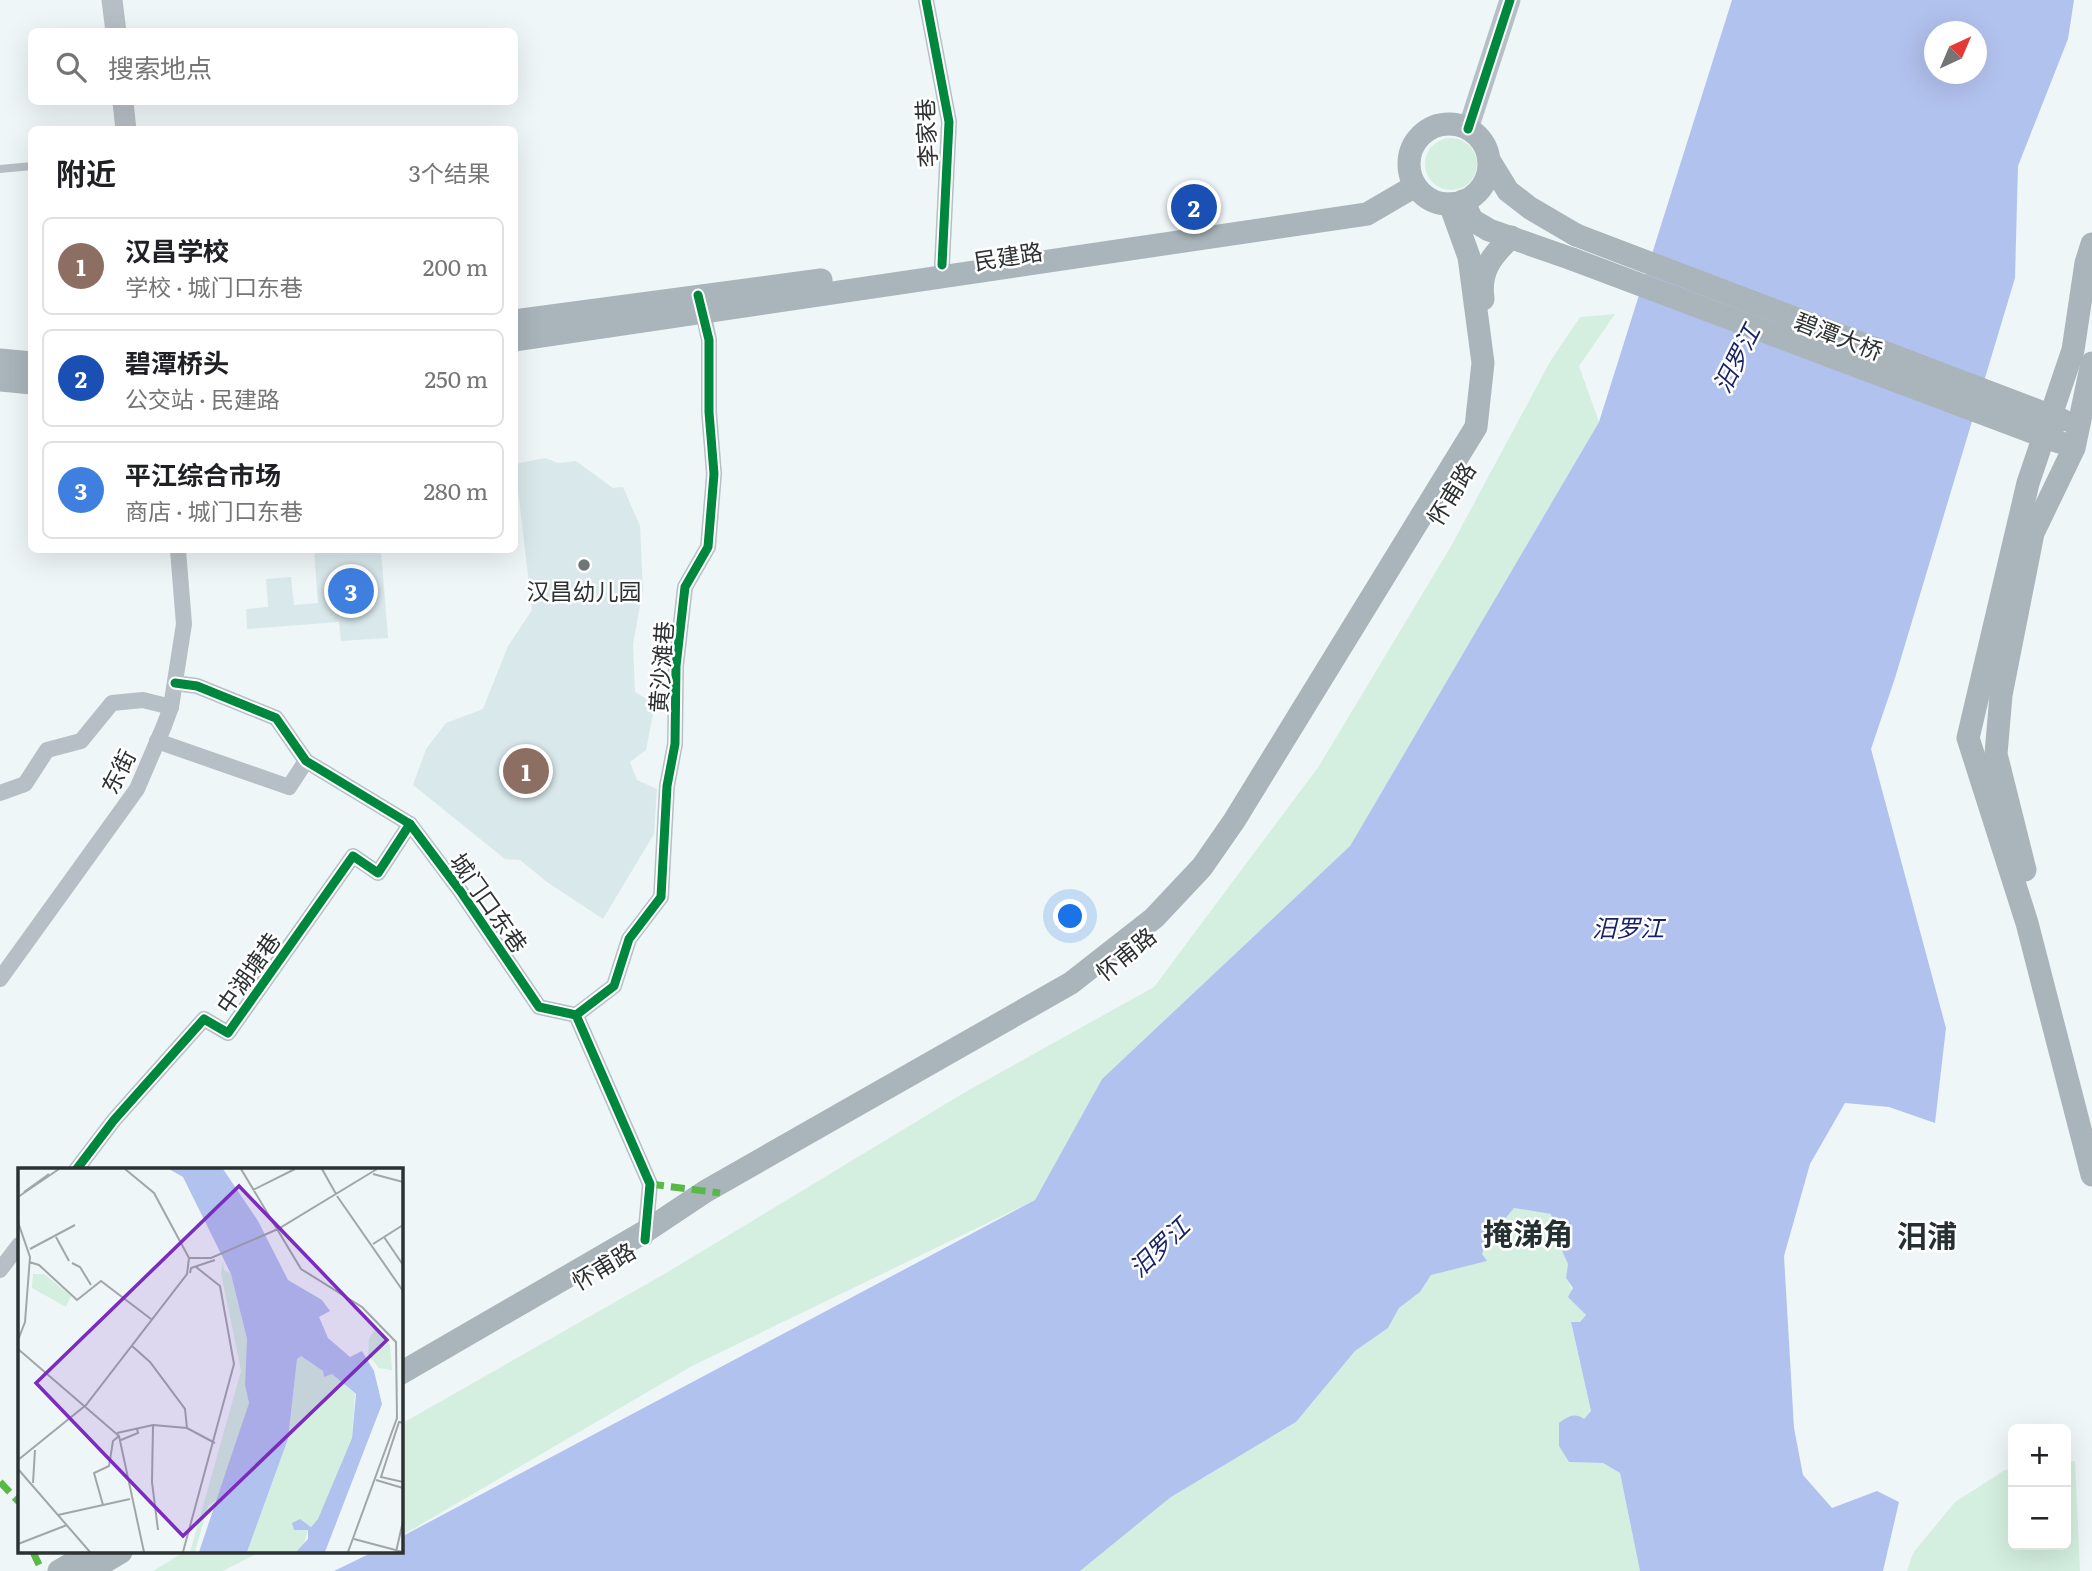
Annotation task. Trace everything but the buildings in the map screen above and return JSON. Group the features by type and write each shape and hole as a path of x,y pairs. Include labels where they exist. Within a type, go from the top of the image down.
{"main road":[{"path":"1444,124 1462,127 1478,137 1489,160 1488,173 1475,194 1457,202 1437,202 1425,195 1413,179 1409,159 1420,135 1444,124"},
{"name":"碧潭大桥","path":"1489,160 1508,191 1530,208 1576,235 2076,436"},
{"name":"民建路","path":"518,321 701,304 1364,200 1413,179"},
{"path":"518,339 701,304 1367,214 1413,179"},
{"path":"1457,202 1472,220 1489,230 2076,436"},
{"path":"402,1372 646,1236 706,1191 1071,983 1154,918 1202,867 1234,821 1476,427 1483,363 1469,257 1457,202"},
{"name":"怀甫路","path":"402,1384 646,1236 1075,993 1161,923 1200,883 1241,832 1488,431 1493,363 1482,292 1488,261 1511,237"},
{"path":"2092,244 2086,263 2073,350 2028,483 1968,738 2027,923 2092,1175"},
{"path":"0,360 28,363"},
{"path":"2092,363 2076,436 2033,533 2001,695 1996,754 2092,1134"},
{"path":"0,380 28,383"},
{"path":"60,1571 89,1554"},
{"path":"89,1571 118,1554"}],"street":[{"path":"98,0 102,28"},
{"path":"112,0 116,28"},
{"name":"李家巷","path":"926,0 949,122 942,265"},
{"path":"1462,127 1495,0"},
{"path":"1462,127 1510,0"},
{"path":"109,105 112,126"},
{"path":"123,105 126,126"},
{"name":"黄沙滩巷","path":"576,1016 614,986 629,939 661,897 667,786 675,744 677,653 685,587 708,547 714,474 709,412 710,353 701,304"},
{"name":"东街","path":"0,979 137,789 171,707 184,624 178,553"},
{"name":"城门口东巷","path":"175,683 197,686 276,718 306,761 410,824 461,892 539,1006 576,1016"},
{"path":"0,793 25,784 47,750 81,741 112,703 143,700 171,707"},
{"path":"157,741 289,787 306,761"},
{"name":"中湖塘巷","path":"78,1168 114,1120 204,1019 228,1033 353,856 378,873 410,824"},
{"path":"576,1016 650,1184 646,1236"},
{"path":"0,1270 18,1246"}],"lane":[{"path":"0,169 28,166"}],"shaded area":[{"path":"545,458 558,463 576,461 613,488 623,487 640,526 643,590 633,644 635,692 655,704 646,750 630,762 637,780 657,789 654,834 603,919 547,882 520,860 505,859 413,785 426,749 446,723 483,709 508,646 532,610 518,490 518,463"},
{"path":"314,553 381,553 388,638 341,641 339,622 247,629 246,609 268,607 266,579 291,577 294,605 318,603"}],"green space":[{"path":"1451,138 1470,145 1477,164 1470,183 1451,190 1432,183 1425,164 1432,145"},
{"path":"1615,314 1579,366 1599,422 1350,846 1102,1079 1035,1200 692,1366 402,1535 402,1423 666,1273 967,1091 1154,987 1319,766 1450,548 1551,360 1580,317"},
{"path":"1514,1208 1551,1214 1555,1236 1568,1264 1566,1278 1579,1307 1586,1315 1580,1322 1571,1323 1591,1411 1584,1419 1569,1462 1603,1463 1620,1473 1640,1571 1080,1571 1171,1497 1296,1422 1355,1351 1388,1328 1399,1308 1420,1292 1431,1274 1486,1261 1481,1254 1486,1242"},
{"path":"2071,1461 2075,1461 2080,1571 1907,1571 1913,1553 1955,1502 2005,1470 2008,1470 2008,1550 2071,1550"},
{"path":"181,1554 256,1554 223,1571 153,1571"}],"water":[{"name":"汨罗江","path":"1732,0 2074,0 2068,39 2018,166 2015,278 1895,678 1871,749 1946,1028 1935,1123 1889,1107 1845,1103 1810,1164 1784,1256 1794,1428 1803,1475 1832,1508 1877,1491 1899,1502 1883,1571 1640,1571 1620,1473 1603,1463 1569,1462 1559,1446 1559,1423 1574,1416 1584,1419 1591,1411 1571,1322 1580,1322 1586,1315 1568,1297 1573,1288 1566,1278 1568,1264 1555,1236 1551,1214 1514,1208 1486,1242 1482,1254 1487,1261 1431,1275 1420,1292 1399,1308 1388,1328 1355,1351 1296,1422 1171,1497 1080,1571 334,1571 369,1554 402,1554 402,1536 1035,1200 1102,1079 1350,846 1599,422"}],"marked path":[{"path":"650,1184 720,1193"},
{"path":"0,1482 18,1501"},
{"path":"34,1554 42,1571"}],"cycle path":[{"path":"926,0 949,122 942,265"},
{"path":"1468,129 1510,0"},
{"path":"576,1015 614,986 629,939 661,897 667,786 675,744 676,666 685,587 708,547 714,474 709,412 709,340 698,295"},
{"path":"175,683 197,686 276,718 306,761 410,824 461,892 539,1007 576,1015 650,1184 645,1240"},
{"path":"78,1168 114,1120 204,1019 228,1033 353,856 378,873 410,824"}],"place":[{"name":"碧潭桥头","path":"1194,207"},
{"name":"汉昌幼儿园","path":"584,565"},
{"name":"平江综合市场","path":"351,591"},
{"name":"汉昌学校","path":"526,771"}],"district":[{"name":"掩涕角","path":"1528,1232"},
{"name":"汨浦","path":"1927,1234"}]}
